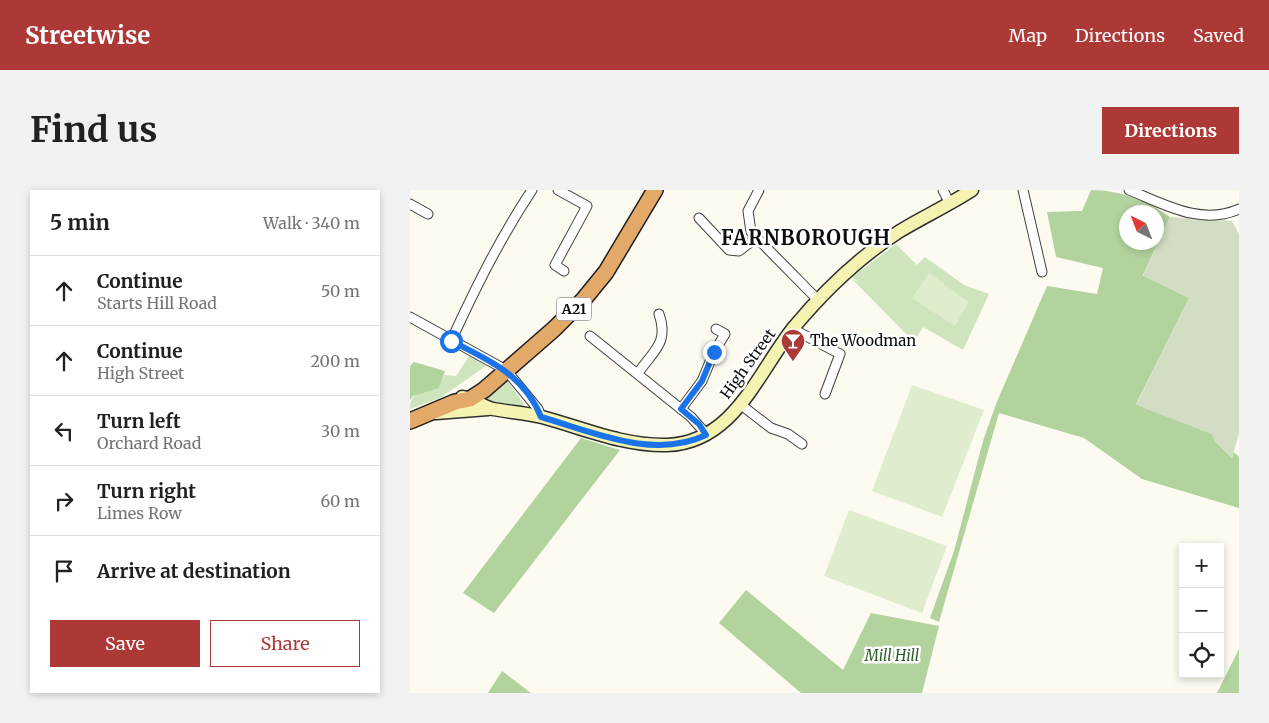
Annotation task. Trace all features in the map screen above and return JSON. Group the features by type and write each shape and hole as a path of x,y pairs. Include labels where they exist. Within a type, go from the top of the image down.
{"highway":[{"name":"A21","path":"410,421 432,413 496,382 506,370 560,323 591,291 622,249 655,190"}],"main road":[{"name":"High Street","path":"462,399 491,409 541,417 637,444 679,444 706,435 740,404 793,329 817,299 840,276 886,241 972,190"},
{"name":"High Street","path":"432,413 491,409"}],"street":[{"path":"451,341 475,289 508,226 532,190"},
{"path":"558,190 588,206 555,266 564,271"},
{"path":"759,190 747,216 751,232 817,299"},
{"path":"943,190 950,204"},
{"path":"1023,190 1042,272"},
{"path":"1129,190 1194,214 1210,217 1239,209"},
{"path":"410,204 428,214"},
{"path":"699,218 729,250 740,250 756,238"},
{"path":"638,373 663,339 663,326 659,314"},
{"path":"410,317 506,370 538,409 541,417"},
{"path":"681,409 702,381 712,357 725,334 716,329"},
{"path":"793,329 840,354 825,394"},
{"path":"590,336 699,424 706,435"},
{"path":"740,404 771,428 788,434 802,444"}],"green space":[{"path":"1091,190 1122,194 1150,205 1119,205 1119,250 1155,250 1143,275 1189,298 1136,404 1212,434 1216,442 1232,458 1234,452 1239,457 1239,508 1142,479 1084,438 999,413 939,622 930,618 954,551 983,441 996,404 1047,286 1097,294 1103,268 1056,257 1047,212 1082,211"},
{"path":"1164,213 1170,217 1164,230"},
{"path":"1170,217 1232,221 1239,234 1239,434 1232,458 1216,442 1212,434 1136,405 1189,298 1143,276 1155,250 1164,250 1164,230"},
{"path":"896,244 917,265 925,257 964,285 989,294 963,350 923,327 914,342 851,278 860,283 852,277"},
{"path":"929,273 969,302 955,326 912,298"},
{"path":"470,355 486,366 440,398 410,409 412,399 415,396 419,393 439,388 444,375 456,376"},
{"path":"414,362 445,371 439,388 413,396 410,400 410,366"},
{"path":"507,380 524,404 519,407 481,401 481,397"},
{"path":"912,385 984,410 942,517 872,491"},
{"path":"581,438 620,450 494,613 463,593"},
{"path":"849,510 947,546 922,613 824,576"},
{"name":"Mill Hill","path":"746,590 843,670 871,613 939,626 922,693 801,693 719,623"},
{"path":"1239,649 1239,693 1217,693"},
{"path":"502,671 531,693 488,693"}],"place":[{"name":"The Woodman","path":"793,362"}],"district":[{"name":"FARNBOROUGH","path":"806,238"}],"route":[{"path":"451,341 506,370 538,409 541,417 624,442 637,444 679,444 693,441 706,435 699,424 681,409 706,376 714,352"}]}
